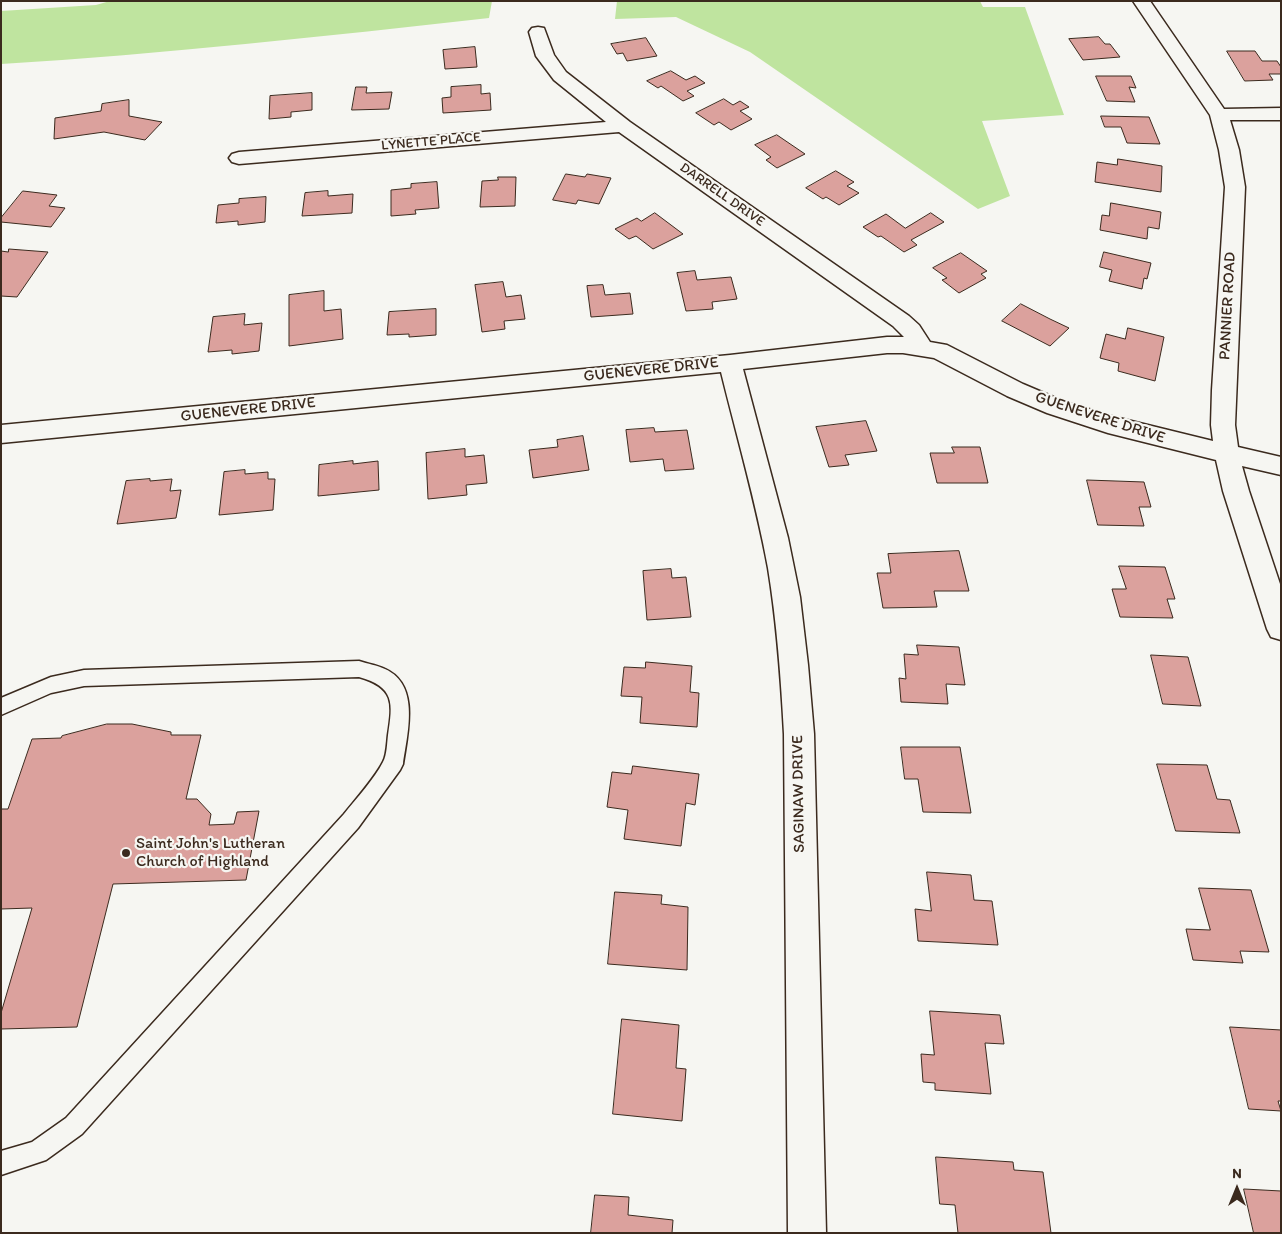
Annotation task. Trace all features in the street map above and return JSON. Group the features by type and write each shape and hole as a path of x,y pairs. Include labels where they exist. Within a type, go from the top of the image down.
{"street":[{"name":"PANNIER ROAD","path":"1141,1 1219,114 1229,150 1235,187 1224,390 1223,425 1226,454 1236,492 1281,629"},
{"name":"DARRELL DRIVE","path":"538,32 545,56 560,76 623,126 902,321 922,347"},
{"path":"1219,114 1281,114"},
{"name":"LYNETTE PLACE","path":"239,158 623,126"},
{"name":"GUENEVERE DRIVE","path":"1,434 730,363 887,345 922,347 955,358 1015,390 1055,407 1168,440 1281,466"},
{"name":"SAGINAW DRIVE","path":"730,363 776,542 786,596 796,687 799,734 807,1233"}],"lane":[{"path":"1,708 32,691 59,681 84,678 359,670 381,675 394,688 400,700 400,718 393,764 352,821 74,1126 38,1152 1,1163"}],"green space":[{"path":"110,1 492,1 489,18 184,50 1,64 1,11 96,5"},
{"path":"617,1 980,1 983,7 1025,7 1064,115 982,121 1010,196 978,209 750,52 676,17 615,19"}],"building":[{"path":"1099,37 1105,44 1110,44 1120,57 1083,60 1069,39"},
{"path":"646,38 657,56 627,61 623,53 617,54 611,44"},
{"path":"475,47 477,67 445,69 443,50"},
{"path":"1227,51 1255,51 1262,61 1277,61 1281,67 1281,74 1269,74 1273,80 1245,81"},
{"path":"671,71 686,80 695,76 705,83 687,91 694,96 683,101 661,86 658,88 647,81"},
{"path":"1096,76 1131,76 1136,88 1129,87 1135,102 1107,101"},
{"path":"481,85 481,94 490,93 491,110 443,113 442,98 451,97 451,87"},
{"path":"356,87 367,87 366,93 392,92 389,109 352,110"},
{"path":"312,93 312,110 291,112 291,117 269,119 270,96"},
{"path":"724,99 733,105 740,101 749,107 740,111 752,119 731,130 719,122 714,125 696,113"},
{"path":"129,100 129,116 162,122 145,140 104,132 54,139 55,118 101,111 102,104"},
{"path":"1101,116 1149,117 1160,144 1127,143 1121,127 1105,127"},
{"path":"777,135 805,154 777,168 766,160 771,157 755,145"},
{"path":"1118,159 1162,166 1161,192 1095,182 1097,162 1117,165"},
{"path":"836,171 854,182 847,186 859,193 839,205 826,197 823,199 806,188"},
{"path":"566,174 585,177 587,174 611,178 599,204 578,200 576,204 553,200"},
{"path":"498,177 516,177 515,206 480,207 482,181 498,180"},
{"path":"437,182 439,208 415,210 416,214 391,216 391,190 411,188 411,184"},
{"path":"23,191 57,195 49,206 65,208 51,227 1,222 1,218"},
{"path":"328,191 328,196 353,194 352,213 302,216 305,193"},
{"path":"266,197 265,222 238,225 238,221 216,223 218,205 239,203 239,199"},
{"path":"1111,203 1161,212 1159,229 1148,227 1147,239 1100,230 1102,215 1109,216"},
{"path":"655,213 683,234 653,249 636,236 629,239 615,229 637,218 641,221"},
{"path":"931,213 944,222 911,240 917,245 904,252 881,236 878,237 863,227 886,214 905,228"},
{"path":"9,249 48,252 17,297 1,296 1,251 8,252"},
{"path":"1104,252 1151,263 1147,279 1144,278 1142,289 1109,281 1112,270 1100,267"},
{"path":"961,253 987,271 981,274 986,278 959,293 942,280 947,278 933,268"},
{"path":"695,271 697,280 731,277 737,299 712,302 713,309 686,311 677,273"},
{"path":"503,282 506,297 521,295 525,319 504,321 505,329 482,332 475,285"},
{"path":"603,285 605,295 630,293 633,314 591,317 587,286"},
{"path":"324,291 324,311 341,309 343,339 289,346 289,295"},
{"path":"1021,304 1069,328 1050,346 1002,321"},
{"path":"436,309 436,335 409,337 409,334 387,335 389,312"},
{"path":"245,314 244,325 262,323 259,351 232,354 232,350 208,352 213,317"},
{"path":"1128,328 1164,337 1155,381 1118,371 1119,363 1100,358 1106,334 1125,339"},
{"path":"866,421 877,451 845,455 849,465 829,467 816,427"},
{"path":"654,428 655,432 687,430 694,469 665,471 663,459 630,462 626,430"},
{"path":"583,436 589,470 533,478 529,450 558,447 557,440"},
{"path":"952,447 980,447 988,483 937,483 930,453 954,453"},
{"path":"465,449 465,457 484,455 487,483 466,485 467,495 428,499 426,453"},
{"path":"353,461 353,464 378,461 379,490 318,496 319,465"},
{"path":"245,470 245,474 268,472 268,479 275,479 273,510 219,515 224,472"},
{"path":"150,479 150,481 172,479 170,491 181,490 176,518 117,524 126,481"},
{"path":"1087,480 1144,482 1151,507 1139,507 1144,526 1098,525"},
{"path":"959,551 969,591 934,591 937,607 883,608 877,573 891,573 888,554"},
{"path":"1119,566 1165,567 1175,599 1167,599 1173,618 1120,617 1112,589 1126,589"},
{"path":"671,569 672,578 686,577 691,617 647,620 643,571"},
{"path":"917,645 959,647 965,685 946,684 948,704 901,702 899,678 906,679 904,654 918,655"},
{"path":"1151,655 1188,657 1201,706 1163,704"},
{"path":"646,662 692,666 690,692 699,693 697,727 640,723 642,697 621,696 624,667 645,668"},
{"name":"Saint John's Lutheran Church of Highland","path":"107,724 132,724 171,732 171,735 201,735 186,799 197,799 211,814 209,825 234,824 237,812 259,811 246,880 113,884 77,1027 1,1029 1,1013 32,908 1,909 1,809 8,809 32,739 61,738 62,736"},
{"path":"901,747 960,747 971,813 923,812 918,779 905,779"},
{"path":"1157,764 1207,765 1217,799 1230,800 1240,833 1176,831"},
{"path":"633,766 699,774 695,805 686,803 681,846 624,839 628,810 607,807 612,772 631,774"},
{"path":"927,872 971,875 974,900 992,901 998,945 918,941 915,909 931,911"},
{"path":"1199,888 1251,890 1269,952 1240,951 1243,963 1193,960 1186,929 1210,930"},
{"path":"615,892 662,895 661,904 688,907 687,970 608,964"},
{"path":"930,1011 1000,1015 1004,1044 985,1043 991,1094 935,1090 935,1083 923,1082 921,1054 934,1055"},
{"path":"622,1019 679,1025 676,1068 686,1069 682,1121 613,1114"},
{"path":"1230,1027 1281,1030 1281,1101 1278,1101 1281,1111 1249,1109"},
{"path":"936,1157 1013,1162 1014,1170 1043,1172 1051,1233 958,1233 955,1205 940,1204"},
{"path":"1244,1189 1281,1191 1281,1233 1254,1233"},
{"path":"595,1195 629,1197 628,1215 673,1220 672,1233 591,1233"}],"place":[{"name":"Saint John's Lutheran Church of Highland","path":"126,853"}]}
